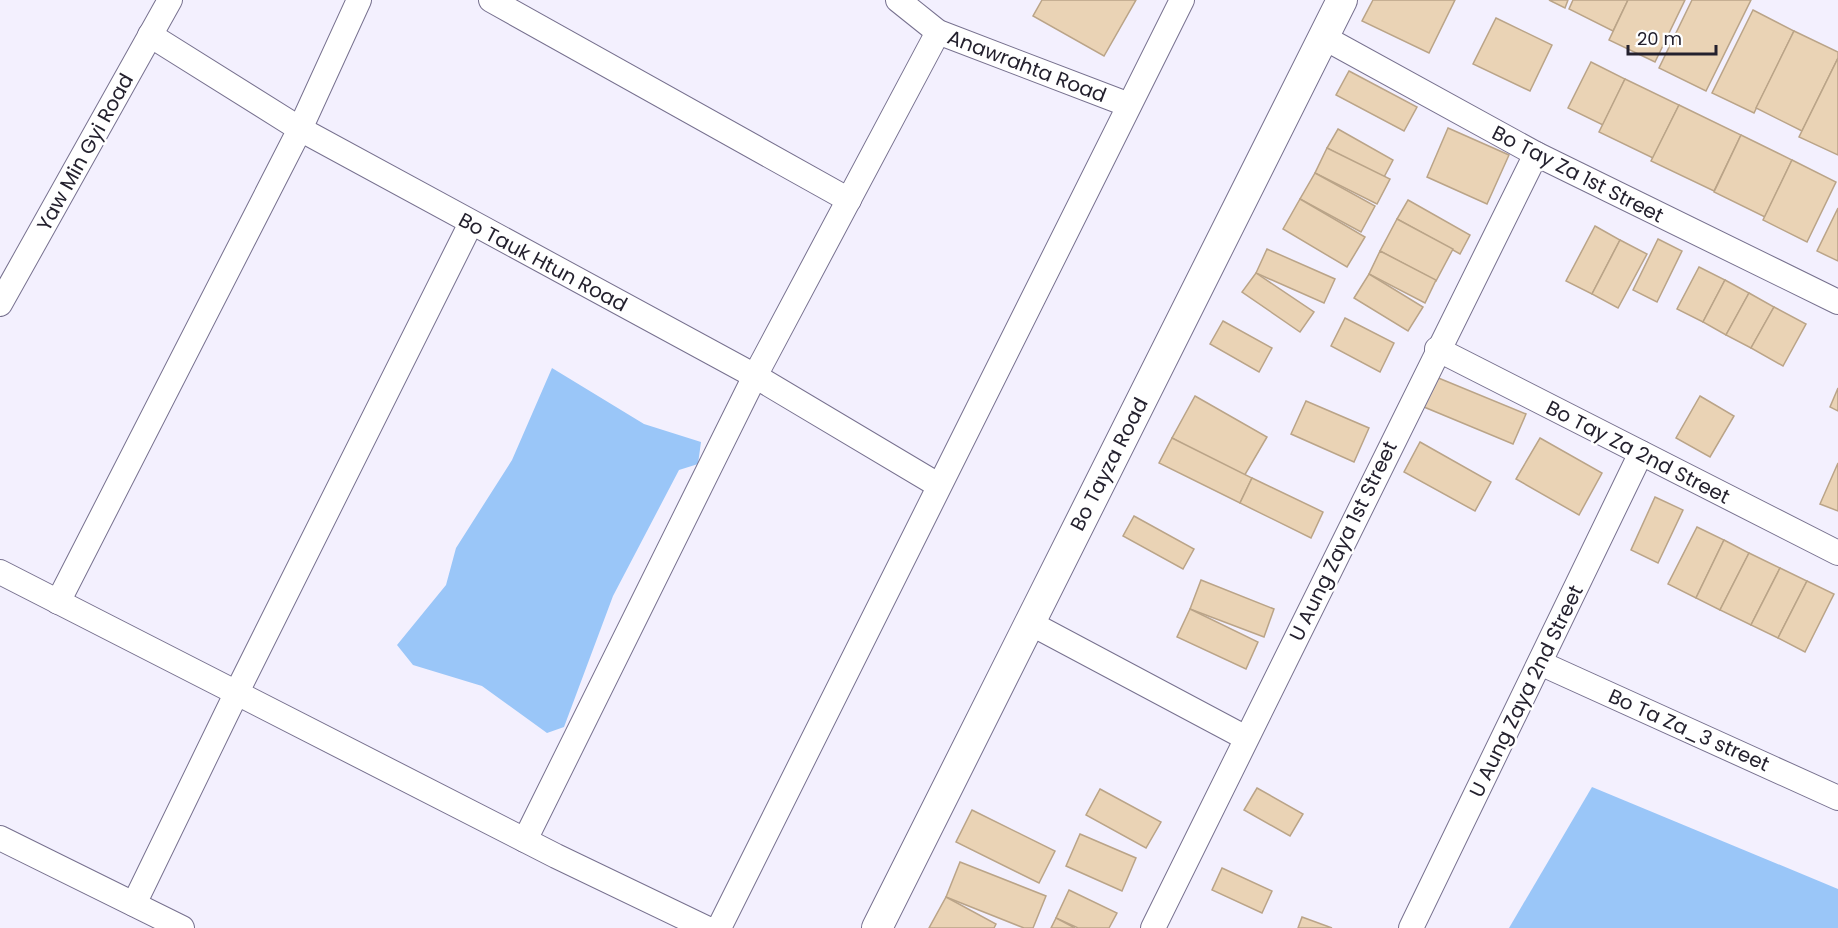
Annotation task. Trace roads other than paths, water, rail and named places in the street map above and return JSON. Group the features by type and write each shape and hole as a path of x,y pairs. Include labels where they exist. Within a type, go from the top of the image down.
{"street":[{"name":"Yaw Min Gyi Road","path":"0,304 170,0"},
{"path":"58,602 300,129 358,0"},
{"path":"492,0 849,200"},
{"name":"Anawrahta Road","path":"898,0 938,33 1129,105"},
{"path":"719,928 938,485 1182,0"},
{"name":"Bo Tayza Road","path":"877,928 1342,0"},
{"path":"525,840 755,376 938,33"},
{"name":"Bo Tauk Htun Road","path":"150,35 300,129 755,376 938,485"},
{"name":"Bo Tay Za 1st Street","path":"1323,37 1536,154 1838,302"},
{"name":"U Aung Zaya 1st Street","path":"1153,928 1437,349 1536,154"},
{"path":"134,904 471,223"},
{"name":"Bo Tay Za 2nd Street","path":"1437,349 1838,554"},
{"name":"U Aung Zaya 2nd Street","path":"1411,928 1641,453"},
{"path":"0,572 525,840 706,928"},
{"path":"1030,623 1246,738"},
{"name":"Bo Ta Za_3 street","path":"1540,663 1838,798"},
{"path":"0,838 182,928"}],"water":[{"path":"552,368 644,424 701,442 698,464 679,470 613,596 564,727 547,733 482,686 413,665 397,645 446,585 456,548 512,460"},
{"path":"1592,787 1838,889 1838,928 1509,928"}]}
